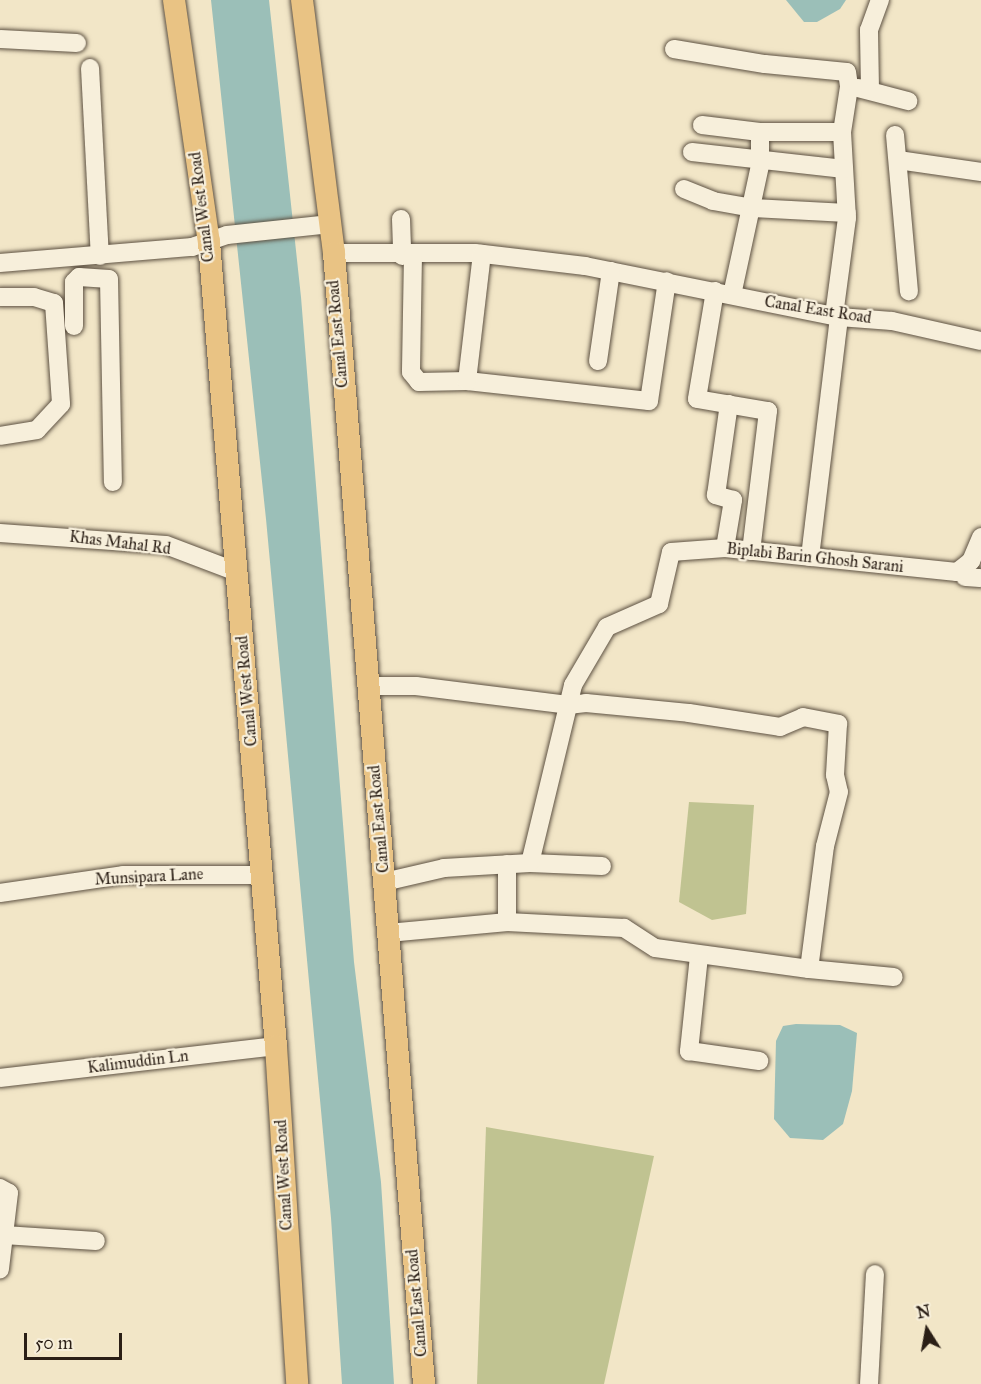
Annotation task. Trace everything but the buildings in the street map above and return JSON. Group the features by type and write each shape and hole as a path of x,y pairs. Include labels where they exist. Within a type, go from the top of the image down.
{"main road":[{"name":"Canal West Road","path":"174,0 218,239 237,572 276,1046 297,1384"},
{"name":"Canal East Road","path":"302,0 321,225 334,253 424,1384"}],"street":[{"path":"870,89 869,30 880,0"},
{"path":"0,39 77,43"},
{"path":"674,49 765,64 847,72 849,87 842,132 847,213 810,557"},
{"path":"90,68 104,256 109,279 113,482"},
{"path":"849,87 870,89 908,101"},
{"path":"702,125 760,132 842,132"},
{"path":"752,551 768,411 697,399 723,293 753,208 760,132"},
{"path":"895,135 909,291"},
{"path":"692,152 844,169"},
{"path":"898,160 981,172"},
{"path":"684,189 713,201 753,208 847,213"},
{"path":"401,219 407,255 411,372 419,381 467,381 649,401 667,281"},
{"path":"0,263 104,256 321,225"},
{"name":"Canal East Road","path":"334,253 482,254 611,270 837,316 892,321 981,341"},
{"path":"467,381 482,254"},
{"path":"74,326 74,282 79,277 79,258"},
{"path":"598,361 611,270"},
{"path":"79,277 109,279"},
{"path":"0,297 34,297 54,303 61,404 37,429 0,436"},
{"path":"725,548 734,500 716,495 729,404"},
{"name":"Khas Mahal Rd","path":"0,533 166,545 237,572"},
{"name":"Biplabi Barin Ghosh Sarani","path":"530,863 568,705 578,676 607,627 659,603 671,552 725,548 957,572 971,561 981,537"},
{"path":"368,686 416,686 568,705 586,703 689,713 780,727 802,717 838,724 835,775 839,792 825,846 809,969"},
{"path":"384,882 444,868 530,863 602,866"},
{"path":"507,864 507,922"},
{"name":"Munsipara Lane","path":"0,892 123,875 263,875"},
{"path":"388,933 507,922 624,928 655,948 699,956 894,977"},
{"path":"699,956 689,1051 759,1060"},
{"name":"Kalimuddin Ln","path":"0,1078 276,1046"},
{"path":"0,1188 9,1193 0,1269"},
{"path":"4,1235 96,1241"},
{"path":"869,1384 875,1274"}],"green space":[{"path":"689,802 754,805 746,914 712,920 679,902"},
{"path":"486,1127 654,1156 604,1384 477,1384"}],"water":[{"path":"211,0 269,0 301,297 354,962 381,1182 394,1384 342,1384 331,1218 266,519"},
{"path":"786,0 846,0 840,9 817,22 804,22"},
{"path":"840,1025 857,1033 852,1091 843,1124 823,1140 790,1138 774,1119 776,1041 783,1026"}]}
